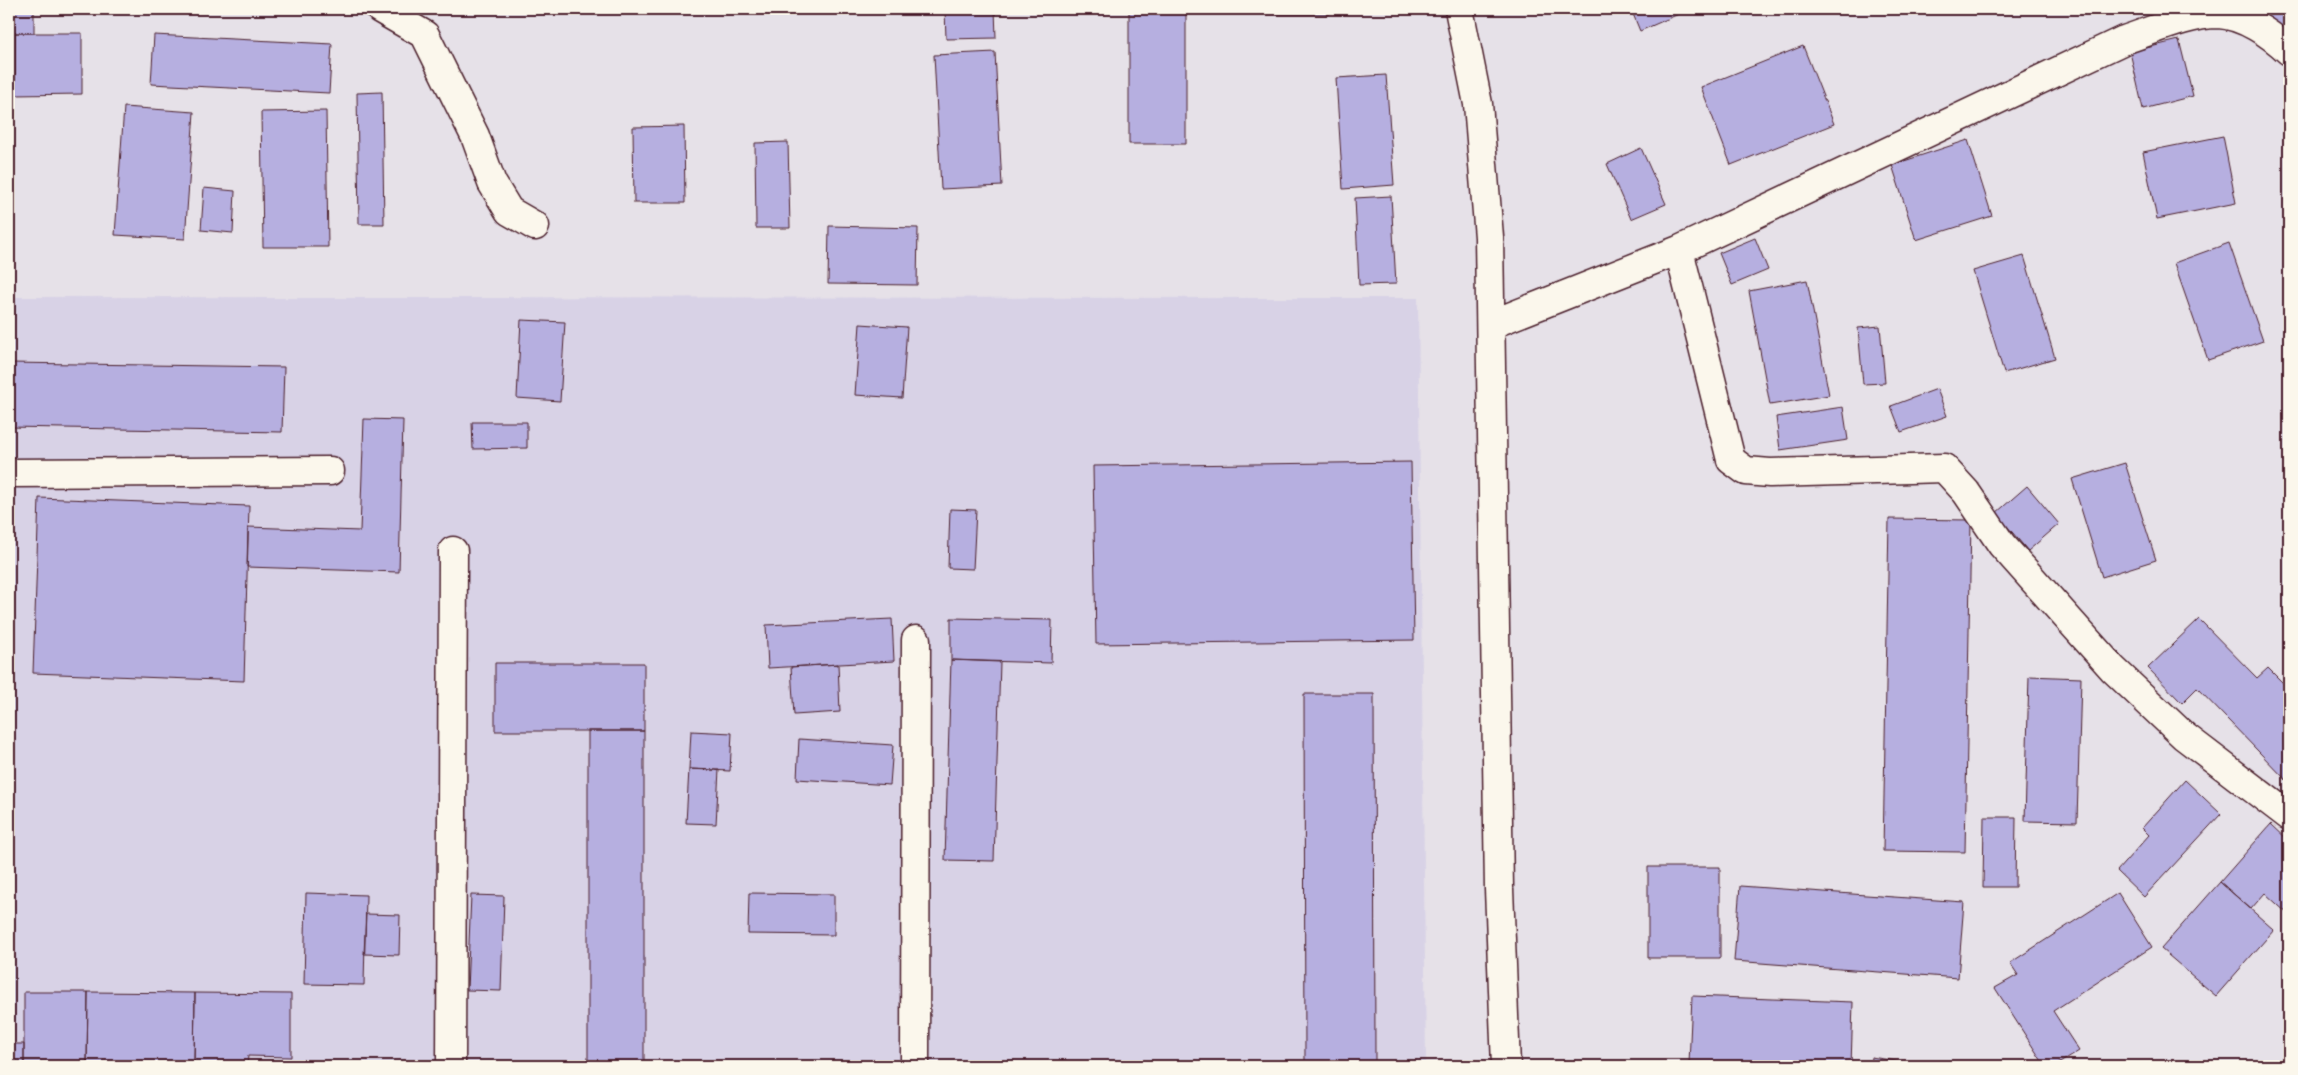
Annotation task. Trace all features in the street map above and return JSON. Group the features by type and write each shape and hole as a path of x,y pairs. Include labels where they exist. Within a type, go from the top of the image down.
{"street":[{"path":"380,9 425,35 475,136 497,190 509,211 535,226"},
{"path":"1459,9 1478,104 1486,199 1492,324 1499,889 1506,1066"},
{"path":"1492,324 1679,250 2124,40 2179,22 2218,14 2247,21 2289,51"},
{"path":"1679,250 1731,460 1746,471 1770,473 1944,468 1966,492 2002,545 2113,669 2184,736 2289,816"},
{"path":"9,473 330,471"},
{"path":"451,1066 453,551"},
{"path":"915,1066 916,640"}],"shaded area":[{"path":"9,297 1418,298 1426,1066 9,1066"}],"building":[{"path":"9,9 34,9 34,33 9,33"},
{"path":"945,9 995,9 996,38 946,39"},
{"path":"1129,9 1217,9 1217,14 1186,14 1186,144 1129,144"},
{"path":"1217,9 1330,9 1330,14 1217,14"},
{"path":"1631,9 1690,9 1640,31"},
{"path":"2265,9 2289,9 2289,36 2261,14"},
{"path":"15,33 82,33 82,94 15,95"},
{"path":"154,35 332,44 329,93 151,84"},
{"path":"2179,40 2193,96 2143,109 2130,52"},
{"path":"1803,46 1834,124 1731,165 1701,87"},
{"path":"995,52 1002,186 941,189 934,55"},
{"path":"1386,75 1394,185 1343,189 1336,78"},
{"path":"382,92 384,224 359,224 357,93"},
{"path":"124,107 194,112 185,239 115,235"},
{"path":"326,111 328,247 263,247 261,112"},
{"path":"684,126 685,203 634,203 633,127"},
{"path":"2223,136 2236,203 2157,219 2143,152"},
{"path":"1968,140 1992,216 1916,240 1892,165"},
{"path":"788,142 790,228 756,228 755,143"},
{"path":"1641,148 1666,204 1631,219 1607,164"},
{"path":"204,188 235,191 233,233 201,230"},
{"path":"1391,196 1396,284 1359,285 1355,198"},
{"path":"829,226 918,228 917,285 828,284"},
{"path":"1755,238 1768,270 1732,285 1719,253"},
{"path":"2229,243 2263,341 2208,360 2174,263"},
{"path":"2024,256 2055,358 2004,373 1973,271"},
{"path":"1807,280 1829,395 1770,405 1749,291"},
{"path":"521,320 565,322 560,401 517,398"},
{"path":"860,324 907,327 902,398 855,395"},
{"path":"1880,326 1885,383 1863,384 1858,328"},
{"path":"9,363 284,367 282,432 9,427"},
{"path":"1937,389 1947,416 1901,432 1891,406"},
{"path":"1843,407 1848,440 1780,450 1776,417"},
{"path":"364,419 403,420 399,572 247,567 248,527 360,531"},
{"path":"472,422 527,422 527,448 473,449"},
{"path":"1411,462 1414,640 1096,644 1093,466"},
{"path":"2125,463 2156,560 2102,577 2072,479"},
{"path":"2027,486 2059,524 2028,551 1996,513"},
{"path":"39,498 249,506 244,681 33,673"},
{"path":"950,509 976,510 973,569 948,568"},
{"path":"1889,519 1971,520 1965,852 1883,851"},
{"path":"951,618 1052,620 1051,663 951,660"},
{"path":"892,619 894,661 768,668 766,625"},
{"path":"2199,619 2257,678 2268,668 2289,689 2289,783 2197,688 2182,703 2148,668"},
{"path":"951,660 1000,662 994,861 945,860"},
{"path":"495,663 644,663 644,731 495,731"},
{"path":"838,664 840,712 794,715 791,667"},
{"path":"2029,676 2081,678 2077,822 2025,821"},
{"path":"1304,694 1374,694 1375,1063 1305,1063"},
{"path":"588,731 644,731 644,1066 588,1066"},
{"path":"691,731 732,733 730,771 689,769"},
{"path":"799,739 893,745 890,785 797,779"},
{"path":"689,769 719,770 716,824 686,823"},
{"path":"2185,780 2221,814 2144,897 2117,871 2149,835 2142,828"},
{"path":"1984,817 2016,817 2015,887 1983,887"},
{"path":"2271,824 2289,841 2289,915 2265,893 2251,909 2220,882"},
{"path":"1648,867 1720,867 1720,958 1648,958"},
{"path":"2220,882 2274,930 2216,996 2161,949"},
{"path":"1740,886 1964,902 1958,978 1734,961"},
{"path":"306,893 366,895 364,985 304,984"},
{"path":"749,893 834,894 834,935 748,934"},
{"path":"2118,893 2152,947 2053,1011 2079,1051 2055,1066 2045,1066 1995,988 2018,975 2010,963"},
{"path":"471,895 504,896 501,991 467,990"},
{"path":"366,914 400,915 399,955 364,954"},
{"path":"24,992 88,992 87,1066 24,1066"},
{"path":"88,992 195,993 194,1066 87,1066"},
{"path":"195,993 291,994 291,1057 248,1056 247,1066 194,1066"},
{"path":"1692,996 1853,1002 1851,1066 1689,1064"},
{"path":"9,1044 24,1044 24,1066 9,1066"},
{"path":"2287,1053 2289,1054 2289,1066 2280,1066"},
{"path":"1871,1057 1928,1066 1870,1066"}]}
